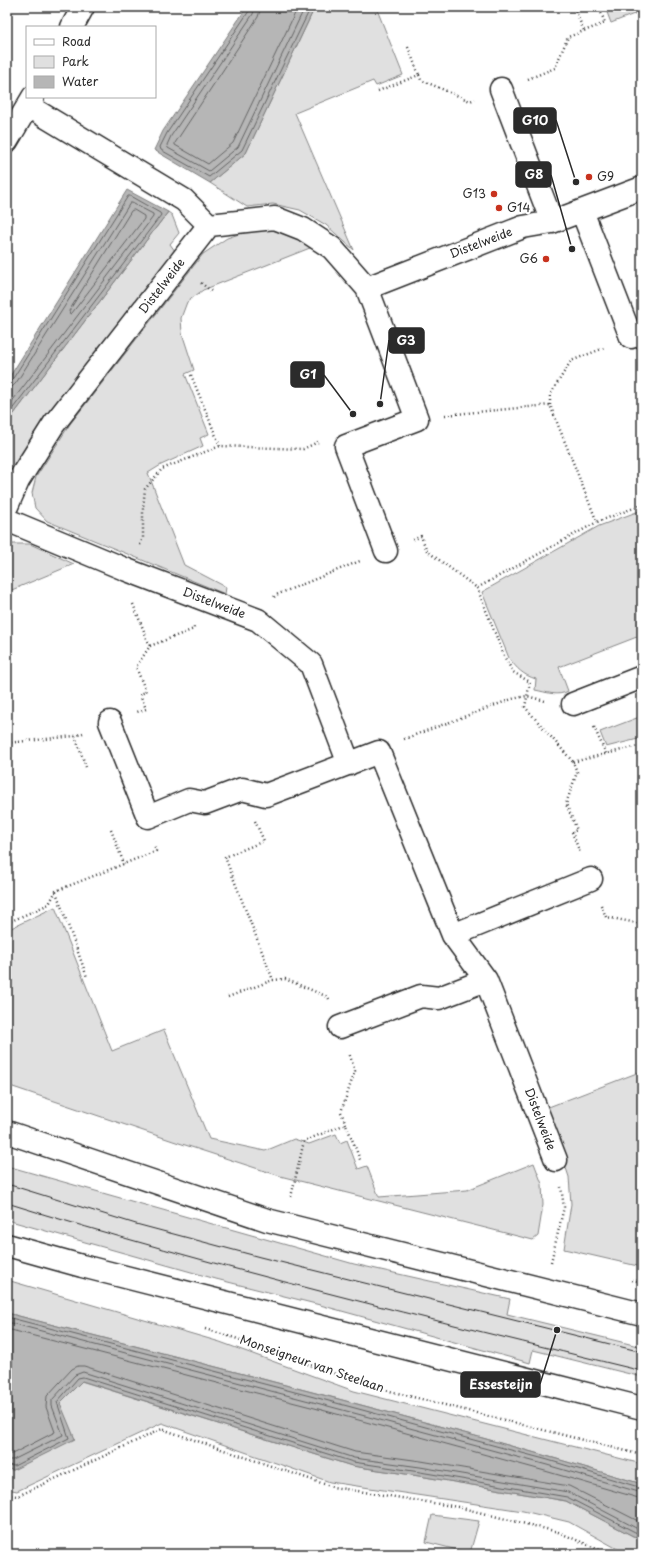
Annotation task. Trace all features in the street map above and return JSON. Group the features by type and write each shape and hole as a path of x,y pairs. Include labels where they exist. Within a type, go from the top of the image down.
{"street":[{"path":"73,26 83,7"},
{"path":"501,89 552,222"},
{"path":"7,141 30,101 184,200 209,225 274,218 303,229 332,248 367,288 417,419 346,446 386,550"},
{"name":"Distelweide","path":"367,288 524,227 552,222 642,188"},
{"path":"582,211 631,337"},
{"name":"Distelweide","path":"7,506 18,481 54,424 209,225"},
{"name":"Distelweide","path":"7,520 127,570 258,620 311,664 349,764"},
{"path":"573,704 642,677"},
{"path":"110,722 148,817 189,800 205,803 242,789 266,795 379,752"},
{"name":"Distelweide","path":"379,752 453,936 486,980 556,1160"},
{"path":"453,936 591,879"},
{"path":"340,1027 421,996 439,998 486,980"},
{"path":"7,1132 267,1220 642,1314"},
{"path":"7,1245 82,1266 642,1408"}],"path":[{"path":"574,7 584,31"},
{"path":"408,47 421,80 470,101 556,68 568,38 605,23 599,7"},
{"path":"378,91 419,75"},
{"path":"597,522 550,406 550,395 571,361 631,337"},
{"path":"191,375 220,446"},
{"path":"417,419 453,414 550,406"},
{"path":"150,646 127,587 127,570 143,538 143,508 145,489 162,470 220,446 303,449 340,432 346,446"},
{"path":"477,588 597,522 642,505"},
{"path":"258,620 276,595 421,536 427,551 477,588 505,658 513,672 530,682 525,707 573,762 577,772 566,804 577,830 572,832 606,917 642,924"},
{"path":"7,743 74,736 146,709 140,694 146,692 136,667 150,646 194,629 194,623 204,599"},
{"path":"379,752 403,740 512,699 527,696"},
{"path":"74,736 86,767"},
{"path":"573,762 642,745"},
{"path":"242,789 264,841 225,857 273,980"},
{"path":"7,923 49,904 56,891 156,851 148,817"},
{"path":"111,830 124,864"},
{"path":"56,891 87,977"},
{"path":"228,997 273,980 285,979 328,997 355,1070 341,1112 361,1162"},
{"path":"291,1197 304,1141 346,1124"},
{"name":"Distelweide","path":"551,1263 564,1207 556,1160"},
{"path":"284,1195 298,1199"},
{"name":"Monseigneur van Steelaan","path":"197,1326 236,1338 366,1385 642,1455"},
{"path":"7,1495 18,1496 162,1429 333,1487 458,1507 558,1532 609,1554"}],"green space":[{"path":"315,7 376,7 403,75 376,86 373,81 295,113 354,250 326,225 300,210 273,204 247,207 210,183 246,153"},
{"path":"605,7 642,7 642,11 611,23"},
{"path":"168,212 172,215 179,233 170,244 175,251 30,442 7,479 7,423"},
{"path":"265,229 294,234 315,246 203,290 187,302 181,318 182,333 194,370 185,374 209,434 200,438 203,446 161,465 148,473 184,565 226,587 225,594 47,521 35,508 32,493 36,477 70,424 203,254 227,238 245,232"},
{"path":"642,510 642,635 559,667 568,691 556,694 535,690 536,679 527,676 509,658 482,592 599,526"},
{"path":"12,544 30,544 74,564 7,592 7,548"},
{"path":"642,716 642,738 606,747 600,732"},
{"path":"55,907 112,1051 164,1030 209,1139 265,1151 294,1139 309,1144 336,1134 340,1143 347,1140 358,1169 367,1166 379,1197 467,1190 534,1163 542,1184 543,1205 538,1236 533,1240 280,1176 7,1085 7,930"},
{"path":"642,1071 642,1267 564,1249 571,1204 569,1177 546,1108"},
{"path":"7,1166 354,1264 510,1299 507,1314 642,1347 642,1377 533,1350 530,1363 320,1305 216,1279 7,1220"},
{"path":"7,1280 220,1342 354,1391 642,1464 642,1484 484,1438 7,1313"},
{"path":"81,1381 352,1466 566,1501 633,1536 642,1538 642,1554 623,1552 569,1522 523,1511 330,1482 162,1423 17,1491 7,1489 7,1469 14,1470 60,1403"},
{"path":"432,1515 479,1521 470,1553 426,1542"}],"water":[{"path":"247,7 315,7 246,153 210,183 154,150 163,131"},
{"path":"127,190 168,212 7,423 7,381"},
{"path":"7,1313 484,1438 642,1484 642,1538 633,1536 566,1501 352,1466 82,1381 60,1403 75,1439 13,1470 7,1469"}],"tram line":[{"path":"7,1184 136,1224 260,1257 642,1352"},
{"path":"7,1203 164,1249 323,1292 642,1371"}],"place":[{"name":"G9","path":"589,177"},
{"name":"G10","path":"576,182"},
{"name":"G13","path":"494,194"},
{"name":"G14","path":"499,208"},
{"name":"G8","path":"572,249"},
{"name":"G6","path":"546,259"},
{"name":"G3","path":"380,404"},
{"name":"G1","path":"353,414"},
{"name":"Essesteijn","path":"557,1330"}]}
